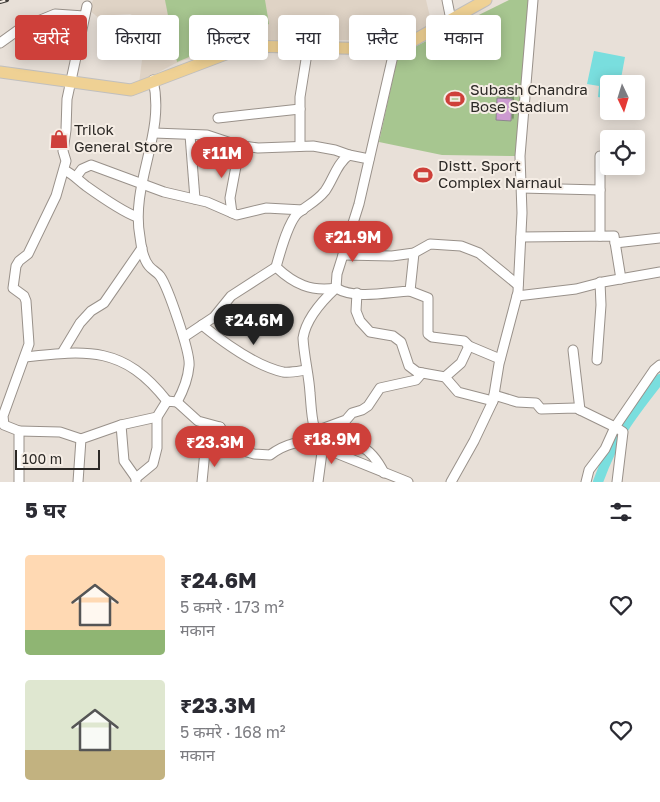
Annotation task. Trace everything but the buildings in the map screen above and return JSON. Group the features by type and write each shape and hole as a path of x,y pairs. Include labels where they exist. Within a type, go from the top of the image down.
{"main road":[{"path":"460,15 486,0"},
{"path":"0,72 69,83 131,90 153,80 247,46 278,47"}],"street":[{"path":"447,0 450,15"},
{"path":"451,482 474,441 493,398 500,360 517,296 520,236 520,156 533,0"},
{"path":"84,15 87,6"},
{"path":"53,15 70,15"},
{"path":"0,43 15,32"},
{"path":"74,60 69,83 63,151 66,161 64,170 56,196 28,254 20,260 14,273 13,288 24,296 26,300 29,344 3,416 4,425 18,431 60,432 81,439 121,425 157,417"},
{"path":"300,146 300,109 306,60"},
{"path":"391,60 352,230 337,274 336,288 326,297 304,331 306,370 310,394 309,412 321,443 326,450 408,482"},
{"path":"153,80 157,98 154,132 141,182 137,217 145,262 160,276 184,337 190,364 186,384 177,402"},
{"path":"218,118 300,109"},
{"path":"154,132 208,136 240,146 258,148 300,146 335,150 369,159"},
{"path":"190,135 195,199"},
{"path":"232,213 230,198 240,146"},
{"path":"184,337 214,317 231,296 276,266 283,244 297,214 314,204 326,189 344,159 349,155"},
{"path":"76,177 82,168 91,165 164,192 195,199 237,215 266,208 303,210"},
{"path":"64,170 125,213 137,217"},
{"path":"600,175 600,236"},
{"path":"521,188 600,190"},
{"path":"520,236 614,236 620,279"},
{"path":"615,242 660,238"},
{"path":"343,255 392,256 414,253 430,244 461,246 479,253 518,285"},
{"path":"62,353 80,323 91,311 104,303 142,248"},
{"path":"410,291 414,253"},
{"path":"276,266 299,285 311,289 336,288 343,292 357,293 410,291 428,298 428,334 432,337 464,341 469,346 500,360"},
{"path":"517,296 576,289 600,282 660,272"},
{"path":"597,360 601,305 600,282"},
{"path":"357,293 356,311 360,321 370,332 392,336 401,342 410,366 417,372 445,377 458,392 516,402 536,403 541,409 576,408 618,429"},
{"path":"202,325 222,342 272,368 284,372 306,370"},
{"path":"445,377 461,363 469,346"},
{"path":"573,350 580,410"},
{"path":"25,357 62,353 93,353 114,357 154,384 166,401 177,402 198,421 220,427 232,448 254,454 270,455 280,446 290,444 339,441 353,443 370,450 384,473"},
{"path":"586,482 589,470 618,429 654,370 660,365"},
{"path":"316,431 346,420 352,413 368,406 380,388 416,380 422,373"},
{"path":"121,425 124,461 136,480 153,464 157,448 157,417 166,401"},
{"path":"202,482 205,451 216,446 220,427"},
{"path":"617,482 618,429"},
{"path":"18,431 19,482"},
{"path":"78,482 81,439"},
{"path":"318,482 321,443"}],"shaded area":[{"path":"93,0 426,0 430,15 426,15 426,28 416,32 416,15 349,15 349,40 339,40 339,15 278,15 278,40 268,40 268,15 189,15 189,58 174,64 139,83 142,60 179,60 179,15 130,14 97,15 97,17 89,10"}],"green space":[{"path":"165,0 265,0 268,15 189,15 189,57 177,62 177,60 179,60 179,15 168,15"},
{"name":"Subash Chandra Bose Stadium","path":"509,0 528,0 517,156 442,155 379,142 397,60 416,60 416,46 426,41 426,60 501,60 501,15 479,15"}],"water":[{"path":"594,51 625,57 622,75 600,75 600,97 598,97 599,86 587,84"}],"waterway":[{"path":"598,482 617,439 640,404 660,379"}],"railway":[{"path":"0,2 7,0"}],"place":[{"name":"Subash Chandra Bose Stadium","path":"455,99"},
{"name":"Trilok General Store","path":"59,139"},
{"name":"Distt. Sport Complex Narnaul","path":"423,175"}]}
